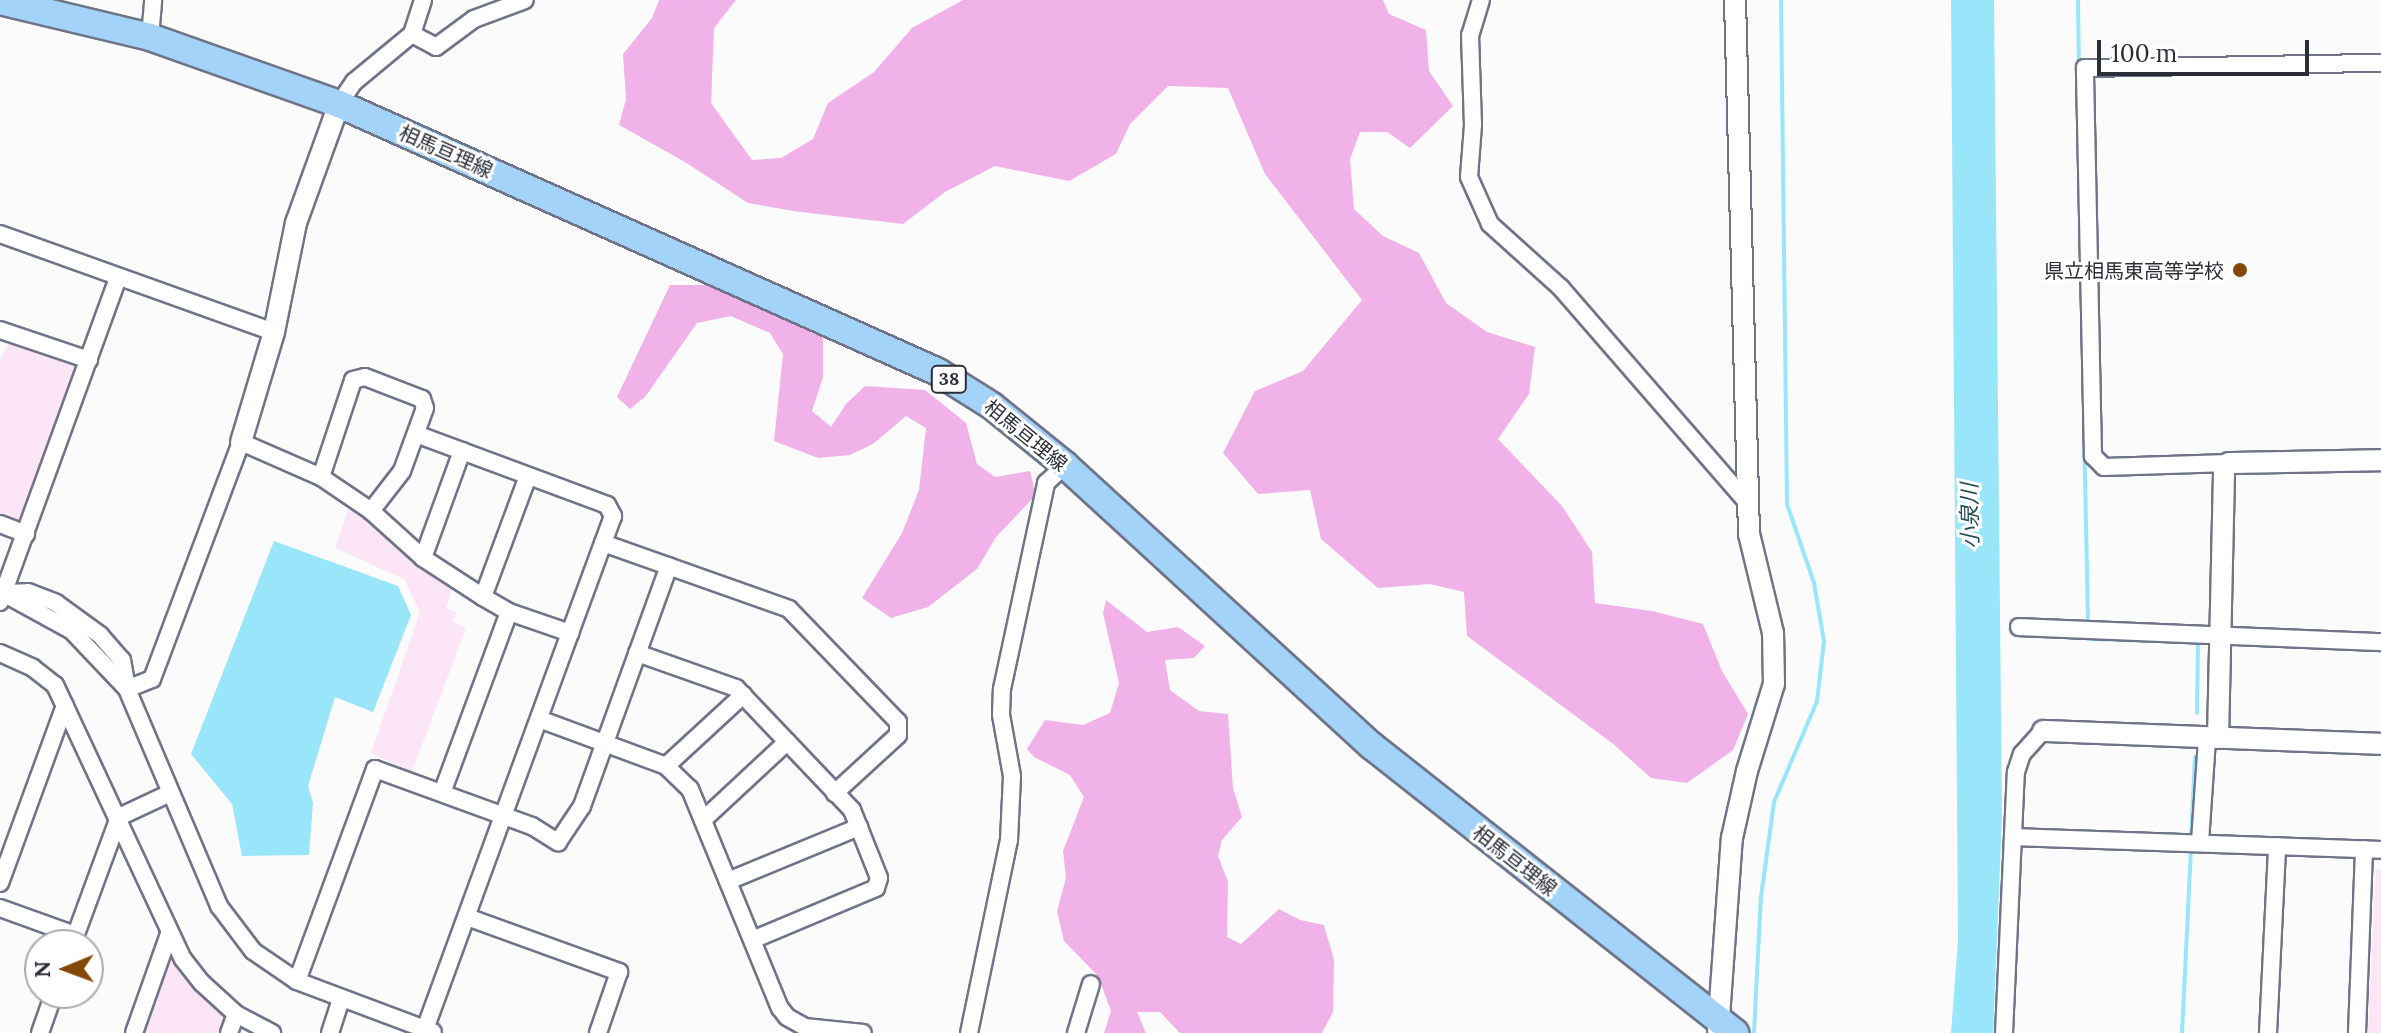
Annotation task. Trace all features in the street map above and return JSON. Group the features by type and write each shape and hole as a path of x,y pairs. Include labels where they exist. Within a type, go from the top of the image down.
{"main road":[{"name":"相馬亘理線","path":"0,1 150,37 339,104 938,372 992,406 1065,465 1372,746 1724,1029"}],"street":[{"path":"150,37 153,0"},
{"path":"127,689 152,679 241,442 274,332 296,223 339,104 354,82 412,34 423,0"},
{"path":"412,34 436,47 474,19 525,0"},
{"path":"1481,0 1470,35 1473,125 1469,177 1490,224 1561,288 1749,504"},
{"path":"1724,1029 1732,838 1774,684 1773,633 1749,534 1735,0"},
{"path":"2381,63 2085,68 2093,456 2104,467 2381,460"},
{"path":"0,234 274,332"},
{"path":"118,277 1,595 28,592 56,603 100,635 122,660 127,689 170,793 219,906 235,931 276,970 341,1000 427,1032 613,516 607,505 416,434"},
{"path":"1,334 89,360"},
{"path":"321,477 353,380 365,377 422,399 425,408 402,471 371,511"},
{"path":"241,442 321,477 371,511 423,558 483,597 509,612 570,633"},
{"path":"423,558 462,451"},
{"path":"2194,842 2212,738 2223,634 2224,467 2229,463"},
{"path":"969,1033 1009,840 1012,776 1001,715 1002,689 1046,483 1065,465"},
{"path":"483,597 528,476"},
{"path":"0,524 26,534"},
{"path":"603,543 789,609 898,722 898,735 835,793"},
{"path":"297,981 375,769 532,826 558,842 582,806 669,566"},
{"path":"442,793 509,612"},
{"path":"2019,627 2381,642"},
{"path":"0,653 33,668 55,685 119,817 169,934 202,983 236,1014 272,1033"},
{"path":"637,653 736,688 852,810 859,827 879,878 876,888 752,940"},
{"path":"666,766 743,695"},
{"path":"0,883 65,705"},
{"path":"539,719 666,766 690,789 787,1017 805,1027 863,1033"},
{"path":"2004,1033 2016,772 2022,754 2043,731 2381,744"},
{"path":"703,820 787,742"},
{"path":"77,929 119,817 170,793"},
{"path":"728,881 859,827"},
{"path":"2013,837 2381,850"},
{"path":"2268,1033 2277,846"},
{"path":"2357,1033 2364,849"},
{"path":"0,908 48,929"},
{"path":"467,917 619,972 598,1033"},
{"path":"134,1033 169,934"},
{"path":"1076,1033 1091,984"},
{"path":"330,1033 341,1000"},
{"path":"40,1033 48,1009"},
{"path":"229,1033 236,1014"}],"shaded area":[{"path":"659,0 736,0 714,28 711,103 752,160 781,158 813,139 828,103 874,72 912,28 963,0 1383,0 1389,14 1426,30 1429,71 1453,106 1410,148 1387,132 1360,132 1350,159 1354,209 1383,236 1419,253 1446,303 1487,332 1535,347 1529,394 1498,439 1562,506 1592,552 1595,603 1652,611 1703,624 1722,671 1748,714 1733,750 1687,783 1651,778 1612,743 1467,636 1464,592 1430,584 1378,588 1321,539 1310,490 1258,494 1223,453 1255,391 1303,371 1362,300 1265,174 1228,88 1168,86 1130,124 1116,154 1069,181 995,166 945,192 903,224 793,211 748,203 685,162 619,125 626,99 623,54 652,18"},
{"path":"670,285 716,285 823,338 823,377 812,411 831,427 846,404 865,386 925,390 966,423 977,464 995,477 1030,471 1036,495 996,537 977,569 928,607 891,618 862,598 902,533 919,490 926,428 906,416 873,444 850,455 818,458 774,441 783,354 770,333 731,316 697,323 645,397 630,409 617,397"},
{"path":"11,339 74,364 77,369 23,522 0,517 0,360"},
{"path":"350,505 452,588 446,609 456,612 453,622 466,628 412,772 371,753 420,612 404,579 335,548"},
{"path":"1106,600 1147,632 1178,627 1205,646 1194,658 1165,660 1170,690 1199,711 1228,714 1233,788 1242,817 1222,840 1218,856 1228,882 1227,937 1241,944 1279,909 1300,920 1324,925 1334,960 1333,1012 1322,1033 1180,1033 1160,1012 1137,1012 1146,1033 1104,1033 1111,1011 1098,976 1064,941 1057,911 1066,878 1063,851 1084,797 1070,775 1034,757 1027,749 1045,720 1083,725 1110,713 1119,683 1103,613"},
{"path":"2376,869 2381,869 2381,1033 2368,1033"},
{"path":"173,958 226,1017 221,1033 141,1033 167,959"}],"water":[{"name":"小泉川","path":"1951,0 1994,0 2002,817 1993,1033 1951,1033 1958,940"},
{"path":"274,541 398,586 411,615 373,712 335,697 308,786 313,803 309,855 242,856 232,804 191,754"}],"waterway":[{"path":"1754,1033 1761,897 1774,802 1817,701 1824,641 1814,583 1787,504 1781,0"},
{"path":"2078,0 2079,68"},
{"path":"2084,429 2088,624"},
{"path":"2088,633 2088,639 2157,641"},
{"path":"2197,713 2198,642"},
{"path":"2191,839 2195,757"},
{"path":"2182,1033 2191,848"}],"place":[{"name":"県立相馬東高等学校","path":"2240,270"}]}
